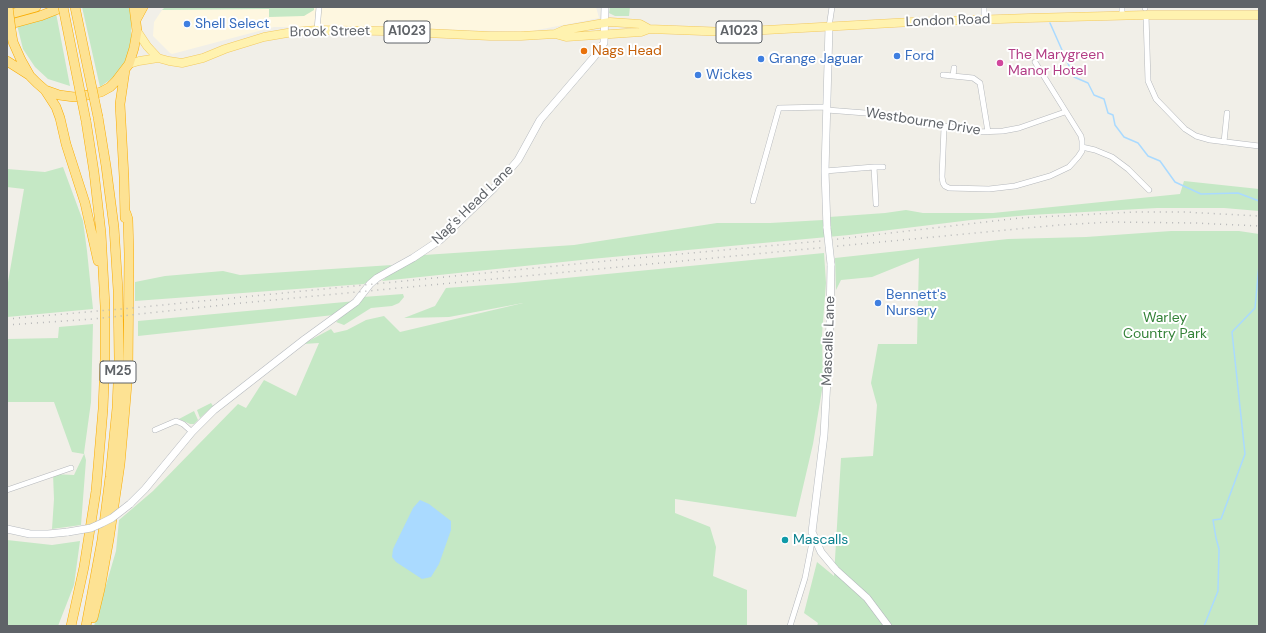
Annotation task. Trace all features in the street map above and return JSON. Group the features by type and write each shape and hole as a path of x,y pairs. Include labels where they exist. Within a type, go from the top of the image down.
{"highway":[{"path":"8,7 9,28 13,42 30,76"},
{"path":"7,15 36,7"},
{"path":"9,28 63,7"},
{"name":"M25","path":"63,7 86,120 98,205 104,278 105,359 98,464 89,540 79,591 70,626"},
{"name":"M25","path":"75,7 98,117 109,187 115,241 119,323 115,435 105,516 86,626"},
{"path":"7,61 30,76 45,90 74,97 101,92 110,87 127,67 134,48 136,31 134,7"},
{"path":"136,20 143,7"},
{"name":"M25","path":"91,626 100,589 109,539 120,464 128,372 129,234 126,213 120,104 127,67"},
{"name":"M25","path":"45,90 56,107 60,118 66,144 85,203 104,278"},
{"name":"M25","path":"118,382 122,362 124,329 126,213"}],"main road":[{"name":"London Road","path":"829,27 984,19 1122,16 1145,10 1259,15"},
{"name":"Brook Street","path":"555,34 564,30 610,22 640,24 649,29"},
{"name":"Brook Street","path":"127,67 139,61 158,58 176,63 191,62 264,37 317,30 383,31 490,36 555,34 566,37 641,32 649,29 729,32 829,27"},
{"path":"136,31 158,58"}],"street":[{"path":"317,30 320,7"},
{"path":"604,34 605,7"},
{"path":"829,27 832,7"},
{"path":"984,7 984,19"},
{"path":"1122,7 1122,16"},
{"path":"1145,10 1148,81 1156,99 1190,133 1203,139 1259,146"},
{"name":"Mascalls Lane","path":"829,27 825,171 827,228 831,264 830,323 824,435 812,532 821,552 836,570 867,598 888,626"},
{"name":"Nag's Head Lane","path":"7,529 40,534 68,532 91,528 118,515 146,489 192,432 230,396 356,302 370,284 377,278 440,240 470,212 518,160 540,120 604,43 604,34"},
{"path":"944,127 942,183 949,188 973,189 1024,184 1050,176 1063,170 1074,162 1082,151 1081,136 1035,62"},
{"path":"953,76 954,68"},
{"path":"943,75 973,78 980,83 988,132"},
{"name":"Westbourne Drive","path":"753,201 779,108 827,109 878,114 966,131 988,132 1019,128 1065,112"},
{"path":"1224,142 1227,113"},
{"path":"1082,147 1095,150 1112,157 1128,169 1149,190"},
{"path":"874,167 876,204"},
{"path":"825,171 883,167"},
{"path":"155,430 176,421 183,424 192,432"},
{"path":"7,490 71,468"},
{"path":"790,626 814,537"},
{"path":"810,556 821,552"}],"shaded area":[{"path":"314,7 596,7 599,18 527,32 373,27 274,27 172,54 153,36 154,22 162,10 269,9 269,17 314,10"}],"green space":[{"path":"82,7 129,7 131,13 131,46 125,63 115,76 100,87"},
{"path":"165,7 314,7 314,10 304,16 269,17 269,9 162,10"},
{"path":"610,7 630,7 629,16 615,16 609,13"},
{"path":"56,13 70,86 48,79 35,67 23,49 17,25"},
{"path":"63,167 83,221 93,309 7,317 7,288 24,189 7,187 7,169 45,172"},
{"path":"1184,181 1259,189 1259,211 1224,208 1157,208 1030,215 971,220 849,235 591,259 382,281 393,271 424,255 574,245 717,223 770,223 823,220 829,217 906,210 923,213 993,213 1180,194"},
{"name":"Warley Country Park","path":"1171,231 1239,231 1259,234 1259,626 817,626 818,623 804,613 817,562 834,576 841,458 873,456 877,405 871,383 878,344 917,344 919,258 872,277 841,280 836,290 835,258 1008,239 1086,237"},
{"path":"824,253 826,283 822,335 823,384 813,444 796,517 675,499 675,513 710,527 716,547 713,576 747,590 747,626 94,626 116,551 119,520 153,491 238,404 246,408 264,380 296,396 319,343 303,344 331,329 334,333 347,330 366,320 384,316 400,332 523,303 449,317 404,318 435,306 446,288 514,283"},
{"path":"392,265 364,284 135,301 135,282 165,276 223,271 240,275"},
{"path":"403,294 404,297 399,303 392,306 371,308 344,325 336,322 363,297"},
{"path":"356,301 334,315 138,336 138,321"},
{"path":"93,324 91,402 84,453 86,460 81,525 52,529 54,499 53,474 74,475 84,454 72,452 54,402 7,402 7,339 58,338 59,327"},
{"path":"211,403 213,406 200,418 197,410"},
{"path":"194,411 198,420 194,424 190,424 179,419"},
{"path":"7,540 52,545 80,541 74,585 58,626 7,626"}],"water":[{"path":"420,500 429,504 451,521 451,530 439,564 431,577 422,579 396,562 392,557 393,549 413,508"}],"waterway":[{"path":"1050,23 1074,77 1088,83 1094,95 1104,99 1108,113 1113,115 1115,125 1124,137 1138,143 1148,156 1160,161 1175,182 1201,194 1238,193 1259,201"},
{"path":"1204,626 1218,591 1219,549 1213,520 1221,519 1245,454 1232,332 1255,308 1259,265"}],"railway":[{"path":"7,319 821,241 1020,218 1134,212 1184,212 1259,216"},
{"path":"7,325 93,319 242,303 1059,225 1111,222 1195,223 1259,226"}],"place":[{"name":"Shell Select","path":"187,24"},
{"name":"Nags Head","path":"584,51"},
{"name":"Ford","path":"897,56"},
{"name":"Grange Jaguar","path":"761,59"},
{"name":"The Marygreen Manor Hotel","path":"1000,63"},
{"name":"Wickes","path":"698,75"},
{"name":"Bennett's Nursery","path":"878,303"},
{"name":"Mascalls","path":"785,540"}]}
